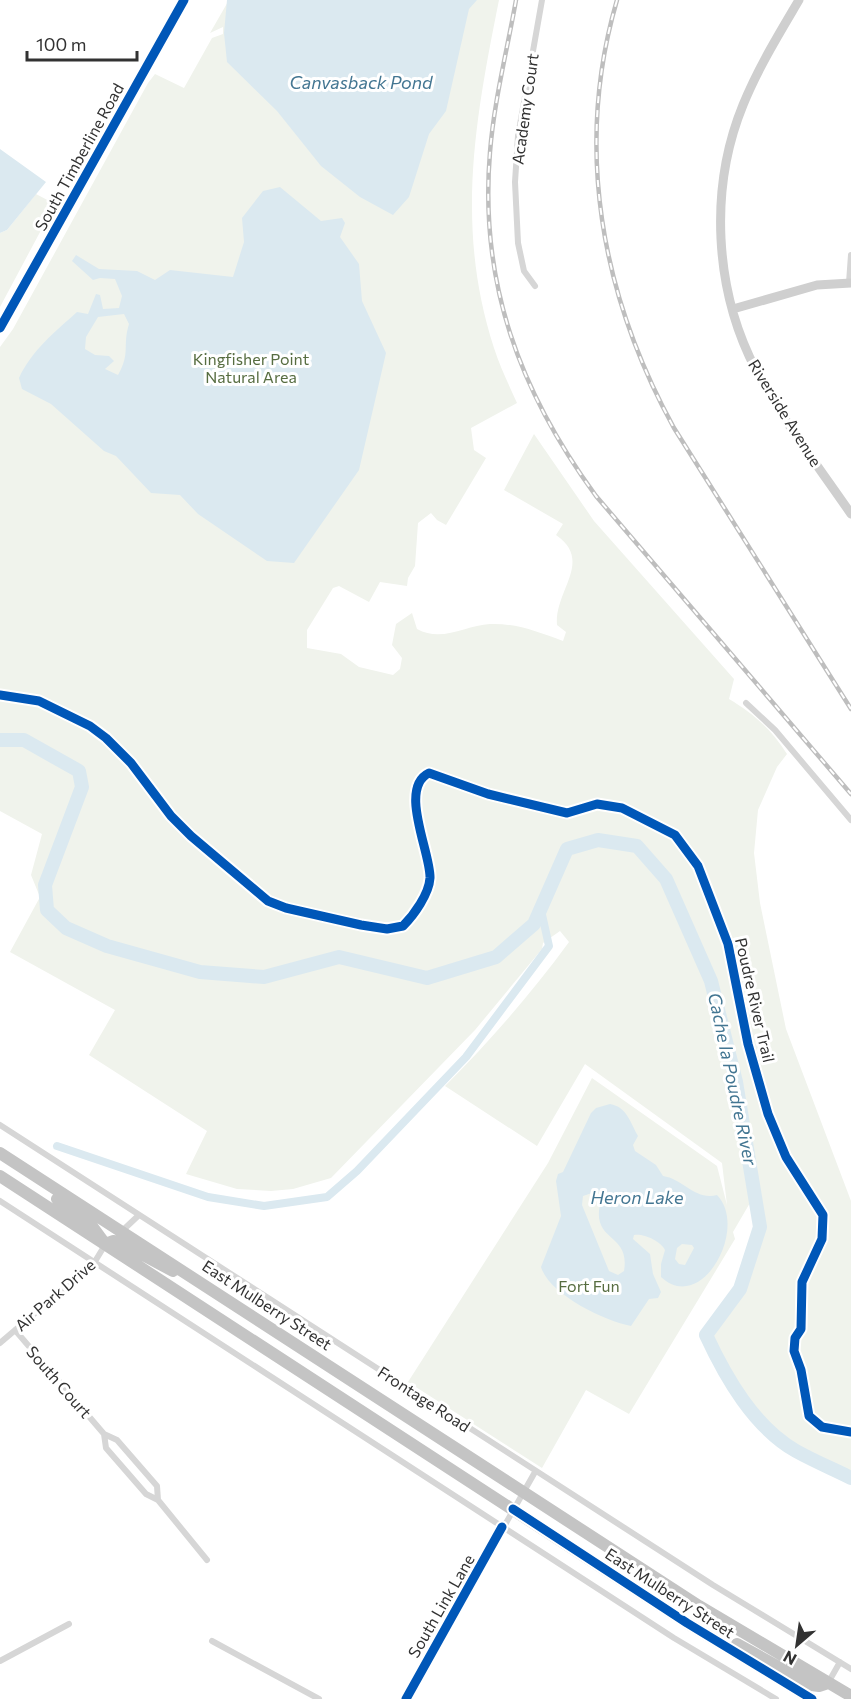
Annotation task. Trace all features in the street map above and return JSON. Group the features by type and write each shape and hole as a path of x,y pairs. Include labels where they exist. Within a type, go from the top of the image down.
{"highway":[{"name":"East Mulberry Street","path":"0,1153 699,1606 851,1696"},
{"path":"0,1161 86,1218 105,1244 113,1241 119,1242 212,1289"},
{"name":"East Mulberry Street","path":"0,1176 669,1610 812,1699"},
{"path":"669,1610 811,1685 819,1686 828,1683"}],"main road":[{"name":"South Timberline Road","path":"0,328 184,0"},
{"name":"Riverside Avenue","path":"799,0 750,89 728,152 722,186 720,227 732,309 742,340 756,369 851,514"},
{"path":"732,309 817,285 850,283"}],"street":[{"name":"Academy Court","path":"535,286 524,271 518,243 515,182 518,136 542,0"},
{"path":"850,283 851,255"},
{"path":"746,703 775,730 851,820"},
{"name":"Frontage Road","path":"0,1125 713,1586 851,1669"},
{"path":"0,1201 502,1527 776,1699"},
{"path":"122,1231 139,1215"},
{"name":"Air Park Drive","path":"0,1343 94,1263 105,1244"},
{"name":"South Court","path":"15,1330 104,1434 117,1440 157,1486 158,1500"},
{"name":"South Court","path":"104,1434 106,1448 146,1494 158,1500 207,1560"},
{"name":"South Link Lane","path":"406,1699 535,1472"},
{"path":"0,1661 69,1624"},
{"path":"212,1641 319,1699"},
{"path":"828,1683 840,1662"}],"green space":[{"name":"Kingfisher Point Natural Area","path":"229,0 499,0 477,131 472,217 475,260 482,304 496,355 517,403 471,428 474,450 486,458 446,525 431,513 418,523 415,566 408,578 407,586 380,582 369,602 339,586 333,588 307,630 307,648 341,654 359,667 393,675 400,669 402,658 392,645 396,624 412,613 417,629 426,633 445,634 481,625 500,624 527,629 563,641 566,632 557,625 558,612 570,577 572,555 567,545 556,535 563,524 504,490 534,434 594,521 734,679 729,699 761,723 787,754 777,767 758,810 754,853 760,903 786,1029 851,1201 851,1478 796,1451 767,1429 732,1384 706,1335 740,1289 760,1227 754,1196 733,1232 735,1239 629,1414 586,1390 542,1468 408,1382 548,1163 592,1078 717,1166 727,1205 722,1163 585,1064 537,1146 445,1086 510,1017 569,942 560,931 543,943 542,949 475,1030 331,1178 293,1189 271,1191 237,1189 186,1174 207,1131 89,1055 115,1010 10,952 40,897 31,875 42,834 0,811 0,347 13,329 148,83 155,74 184,88 212,38 223,34 223,27 210,33"},
{"path":"36,194 55,204 0,307 0,233 7,230"}],"water":[{"name":"Canvasback Pond","path":"227,0 477,0 469,9 446,111 429,134 409,197 393,215 360,197 321,166 277,111 227,62 224,33"},
{"path":"0,149 46,182 7,230 0,233"},
{"path":"280,187 321,221 342,218 345,223 340,237 359,264 362,301 386,353 359,470 294,563 267,561 198,514 180,495 151,493 116,456 104,451 51,404 22,389 19,378 30,359 52,334 77,312 88,314 96,294 100,295 103,309 119,308 122,296 115,279 93,280 72,261 76,255 99,269 137,271 155,280 170,270 233,277 244,242 242,218 263,191","holes":["124,314 129,324 124,361 118,375 105,369 114,361 109,356 95,355 85,349 86,337 98,317"]},
{"name":"Heron Lake","path":"610,1104 624,1112 638,1136 633,1145 635,1151 656,1165 663,1176 703,1195 717,1195 725,1210 728,1227 724,1245 716,1263 705,1276 692,1285 676,1286 661,1277 661,1264 665,1250 651,1238 634,1235 633,1239 650,1254 653,1274 661,1292 658,1298 649,1299 631,1326 579,1305 555,1287 541,1267 561,1216 556,1181 558,1174 563,1172 591,1113 596,1108","holes":["595,1192 600,1193 602,1197 599,1212 600,1223 621,1249 624,1258 624,1271 618,1275 609,1271 582,1205 583,1196","682,1244 692,1245 694,1248 685,1265 679,1264 675,1259 677,1248"]}],"waterway":[{"name":"Cache la Poudre River","path":"0,740 24,740 79,771 82,787 45,885 47,910 66,928 107,946 200,972 264,977 339,957 427,978 496,957 534,924 567,849 598,840 637,846 666,879 711,981 736,1082 760,1227 740,1289 706,1335 732,1384 767,1429 796,1451 851,1478"},
{"path":"57,1146 208,1197 264,1206 327,1197 357,1171 466,1057 549,946 541,910"}],"railway":[{"path":"516,0 494,114 488,200 491,246 499,291 510,334 526,376 569,457 596,496 851,794"},
{"path":"617,0 604,55 598,110 597,165 602,219 613,273 628,326 649,377 674,428 851,709"}],"cycle path":[{"path":"0,328 184,0"},
{"name":"Poudre River Trail","path":"0,695 39,701 90,726 106,738 131,763 171,816 191,836 268,901 286,908 361,925 387,929 403,926 427,891 430,878 429,867 418,822 416,792 420,781 429,773 488,794 567,813 597,804 622,808 675,835 698,866 728,944 748,1044 768,1114 786,1157 823,1215 822,1239 802,1282 801,1329 795,1338 794,1351 801,1370 809,1416 822,1427 851,1432"},
{"path":"513,1509 687,1623 812,1699"},
{"path":"406,1699 502,1527"}],"park label":[{"name":"Fort Fun","path":"589,1286"}]}
